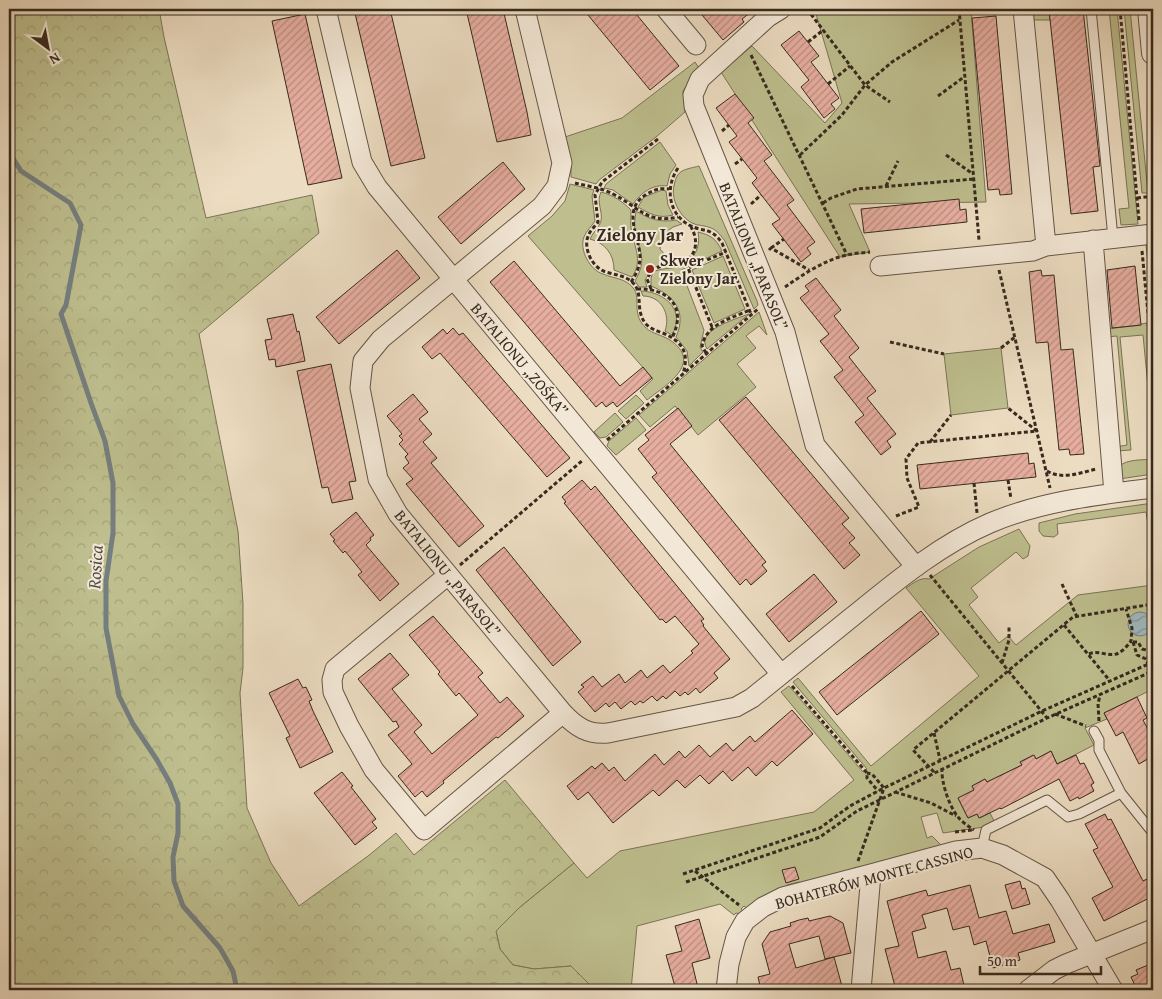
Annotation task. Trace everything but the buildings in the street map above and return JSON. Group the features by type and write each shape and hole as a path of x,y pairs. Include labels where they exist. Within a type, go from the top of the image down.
{"street":[{"name":"BATALIONU „ZOŚKA”","path":"326,9 354,135 362,162 377,186 785,678"},
{"name":"BATALIONU „PARASOL”","path":"525,9 562,163 557,186 542,206 381,339 363,361 360,388 378,479 398,514 574,724 585,731 608,733 736,707 785,678 882,592 922,570 979,528 1014,514 1054,503 1153,488"},
{"path":"666,9 696,45"},
{"name":"BATALIONU „PARASOL”","path":"781,9 768,17 700,79 695,88 693,98 697,116 784,332 814,445 922,570"},
{"path":"1023,9 1046,246"},
{"path":"1149,9 1153,53"},
{"path":"880,266 1033,250 1046,246 1147,235"},
{"path":"1093,240 1114,493"},
{"path":"448,575 335,669 332,680 333,692 349,726 374,770 417,822 424,830 563,713"},
{"name":"BOHATERÓW MONTE CASSINO","path":"726,990 728,964 736,937 745,921 763,907 783,897 956,851 982,848 1003,855 1045,878 1114,990"},
{"path":"861,990 871,874"},
{"path":"1028,990 1054,970 1153,929"}],"lane":[{"path":"1091,9 1113,238"},
{"path":"1094,731 1099,740 1099,750 1121,793 1153,833"},
{"path":"982,848 986,830 1047,800 1068,817 1079,814 1121,793"}],"path":[{"path":"807,9 865,85 890,102"},
{"path":"959,9 974,177 988,255 1015,337 1054,503"},
{"path":"1120,9 1137,198 1147,235 1153,364"},
{"path":"800,155 842,115 865,85 892,62 959,20"},
{"path":"808,42 822,31"},
{"path":"743,40 847,254"},
{"path":"828,84 850,66"},
{"path":"938,96 964,76"},
{"path":"658,139 602,182 595,195 598,222 589,235 586,244 588,253 600,269 621,275 637,289 640,296 638,307 646,325 672,338 685,353 687,362 683,374"},
{"path":"946,155 974,177"},
{"path":"886,187 898,161"},
{"path":"650,289 647,280 651,272 661,266 684,262 696,248 696,235 690,226 678,217 671,202 669,189 673,175 678,168"},
{"path":"823,203 831,198 858,189 974,177"},
{"path":"559,179 611,193 648,216 664,220 678,217"},
{"path":"631,282 638,272 640,257 634,234 634,208 642,197 652,191 661,188 669,189"},
{"path":"1137,198 1153,196"},
{"path":"690,226 710,231 716,235 726,252 751,312"},
{"path":"755,258 784,239"},
{"path":"771,248 809,270"},
{"path":"712,327 688,268 726,252"},
{"path":"637,289 650,289 670,298 676,308 679,321 672,338"},
{"path":"448,575 683,374 751,312 771,297"},
{"path":"706,353 702,346 703,338 712,327 751,312"},
{"path":"1001,348 1015,337"},
{"path":"890,342 944,354"},
{"path":"1008,408 1037,431"},
{"path":"930,442 951,415"},
{"path":"880,522 919,507 908,478 906,459 918,443 1037,431"},
{"path":"1046,471 1056,476 1077,474 1111,465"},
{"path":"974,483 979,528"},
{"path":"922,570 1047,718"},
{"path":"1062,584 1077,617"},
{"path":"934,772 913,750 1073,617 1153,604"},
{"path":"1126,608 1132,628 1134,649 1137,655 1146,659 1148,664"},
{"path":"1064,625 1110,680"},
{"path":"1002,663 1009,640 1010,627"},
{"path":"1089,654 1093,652 1111,655 1118,654 1132,642 1138,642 1142,649 1151,651 1146,659"},
{"path":"683,874 820,828 850,806 940,760 1042,710 1153,662"},
{"path":"1131,671 1135,679"},
{"path":"686,882 824,836 857,811 880,799 1055,714 1153,671"},
{"path":"785,678 867,773 872,774 884,788"},
{"path":"1055,714 1094,731 1099,722 1098,704 1100,694"},
{"path":"934,733 940,760"},
{"path":"942,768 942,780 945,790 957,816"},
{"path":"867,773 867,778 878,791"},
{"path":"852,879 884,788"},
{"path":"895,792 931,803 957,816 974,830"},
{"path":"774,844 781,851"},
{"path":"695,870 752,915"}],"green space":[{"path":"9,9 159,9 206,218 312,195 319,233 199,334 238,531 243,603 243,668 240,693 247,808 271,863 299,906 368,856 396,833 414,855 505,780 574,863 520,907 496,931 500,949 513,965 534,969 571,966 595,990 9,990"},
{"path":"864,9 971,9 986,202 849,204 870,252 840,257 721,72 752,46 825,123 842,103 816,14"},
{"path":"1031,9 1063,9 1049,10 1050,20 1032,20"},
{"path":"1109,9 1117,9 1138,224 1121,225 1119,209 1129,208"},
{"path":"1124,9 1130,9 1148,193 1142,193"},
{"path":"695,62 699,68 683,91 685,112 596,184 571,177 571,165 565,137 622,118"},
{"path":"660,142 676,165 670,174 667,186 656,186 647,190 633,204 613,190 604,188 606,184"},
{"path":"699,166 757,301 758,305 754,309 725,241 713,229 687,220 675,202 673,191 675,180 679,173"},
{"path":"570,184 594,190 592,196 595,221 586,233 583,242 584,253 590,264 598,272 631,285 636,293 637,312 641,323 649,330 670,340 680,349 683,357 683,365 678,373 647,400 640,391 653,379 528,236 552,216 565,201"},
{"path":"662,190 666,191 668,205 673,215 655,215 638,207 644,197"},
{"path":"601,192 617,199 631,210 631,228 637,261 632,277 614,270 614,264 608,250 600,243 590,239 601,221 599,199"},
{"path":"636,211 655,220 676,220 682,224 673,227 661,236 660,249 675,262 661,264 654,268 645,280 647,287 639,287 635,281 642,261 635,229"},
{"path":"698,232 712,238 722,251 681,270 704,330 700,347 703,352 689,366 687,351 676,337 680,320 677,306 667,295 651,286 651,278 653,272 674,268 688,262 697,249"},
{"path":"1146,244 1150,244 1153,248 1153,317"},
{"path":"723,256 745,309 714,323 692,270"},
{"path":"641,291 658,295 671,304 675,310 676,318 676,326 672,335 665,331 667,318 663,307 655,299 643,296"},
{"path":"759,312 767,335 759,326 746,336 756,348 737,364 756,387 698,435 675,406 650,427 639,415"},
{"path":"749,314 707,349 705,342 707,336 712,331 727,322"},
{"path":"1147,323 1153,382 1153,439 1143,335 1120,337 1131,450 1116,451 1116,447 1127,445 1117,336 1106,337 1106,329"},
{"path":"1001,348 1008,408 951,415 944,354"},
{"path":"636,395 644,403 626,419 618,411"},
{"path":"615,413 623,422 606,437 600,438 594,432"},
{"path":"636,418 646,430 616,455 607,446 609,441"},
{"path":"1153,459 1153,474 1119,479 1119,469 1123,464 1131,461"},
{"path":"1153,503 1153,523 1148,524 1146,512 1057,524 1058,534 1054,537 1043,536 1039,531 1039,523 1075,514"},
{"path":"1019,529 1030,546 1028,556 1023,559 1016,552 971,588 978,597 969,605 999,643 1008,636 1016,645 1078,595 1153,585 1153,689 1104,713 1107,719 1085,728 1094,745 1057,764 1051,751 1036,759 1033,755 1020,762 1022,765 987,782 985,779 972,786 974,790 958,798 968,818 977,814 980,818 990,813 994,821 984,827 943,833 937,813 921,817 927,838 932,836 942,846 857,871 859,867 854,868 852,873 801,886 799,882 787,885 788,889 749,910 744,906 741,909 745,913 743,915 736,913 734,915 720,904 637,926 631,990 595,990 571,966 534,969 513,965 500,949 496,931 520,907 574,863 587,878 620,851 814,812 854,780 781,692 789,686 863,772 867,769 793,682 798,678 871,766 979,676 906,588 914,582 929,579 979,547"}],"water":[{"path":"1140,612 1148,616 1152,624 1148,632 1140,636 1132,632 1128,624 1132,616"}],"waterway":[{"name":"Rosica","path":"9,152 21,171 70,203 81,225 66,305 61,314 105,441 113,483 113,533 106,581 106,628 119,696 133,724 170,783 178,804 178,833 173,857 174,881 183,906 220,948 233,971 237,990"}],"place":[{"name":"Skwer Zielony Jar","path":"650,269"}],"district":[{"name":"Zielony Jar","path":"640,234"}]}
